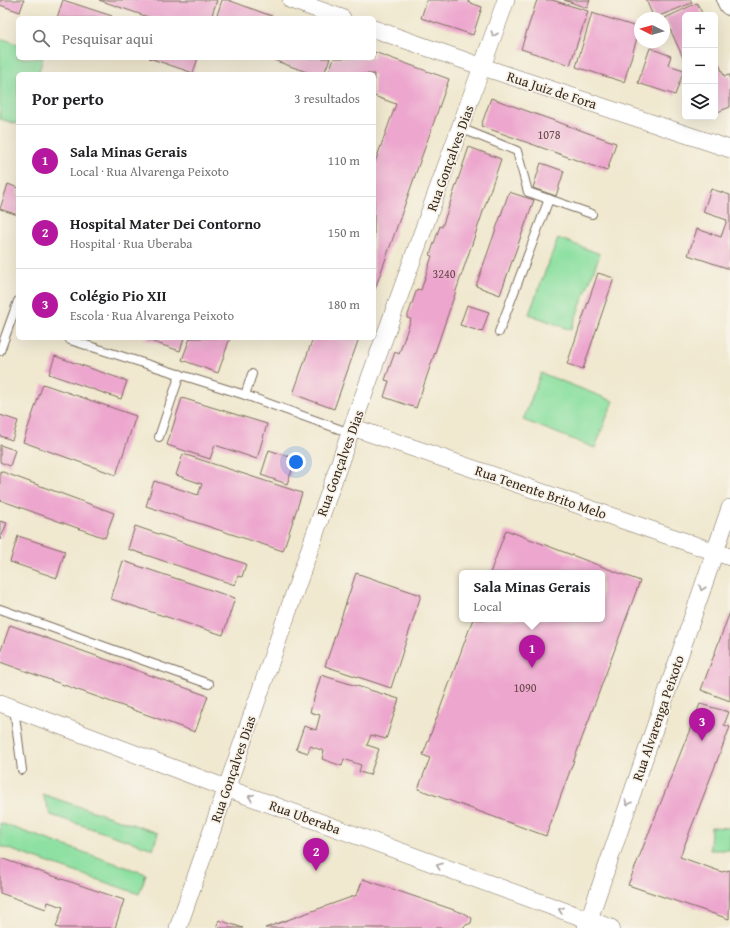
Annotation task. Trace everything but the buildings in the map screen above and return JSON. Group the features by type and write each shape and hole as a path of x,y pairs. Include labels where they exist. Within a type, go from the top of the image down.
{"main road":[{"path":"728,0 730,4"}],"street":[{"path":"291,0 336,16"},
{"name":"Rua Gonçalves Dias","path":"178,928 351,430 506,0"},
{"name":"Rua Juiz de Fora","path":"376,30 482,67 730,149"},
{"name":"Rua Tenente Brito Melo","path":"351,430 723,554"},
{"name":"Rua Alvarenga Peixoto","path":"587,924 723,554 730,508"},
{"name":"Rua Uberaba","path":"7,706 587,924 611,928"}],"lane":[{"path":"460,128 517,151 528,192 592,214"},
{"path":"499,332 549,199"},
{"path":"0,352 16,307"},
{"path":"70,340 351,430"},
{"path":"159,437 180,374"},
{"path":"245,395 252,374"},
{"path":"0,609 210,684"},
{"path":"7,706 22,770"}],"green space":[{"path":"0,38 16,43 16,60 42,60 39,72 16,72 16,123 0,119"},
{"path":"558,238 600,254 571,330 529,314"},
{"path":"541,373 613,401 595,448 523,420"},
{"path":"42,794 158,833 153,849 51,815"},
{"path":"0,823 146,874 139,894 0,846"},
{"path":"711,827 730,828 730,850 710,850"}],"place":[{"name":"Sala Minas Gerais","path":"532,668"},
{"name":"Colégio Pio XII","path":"702,741"},
{"name":"Hospital Mater Dei Contorno","path":"316,871"}]}
